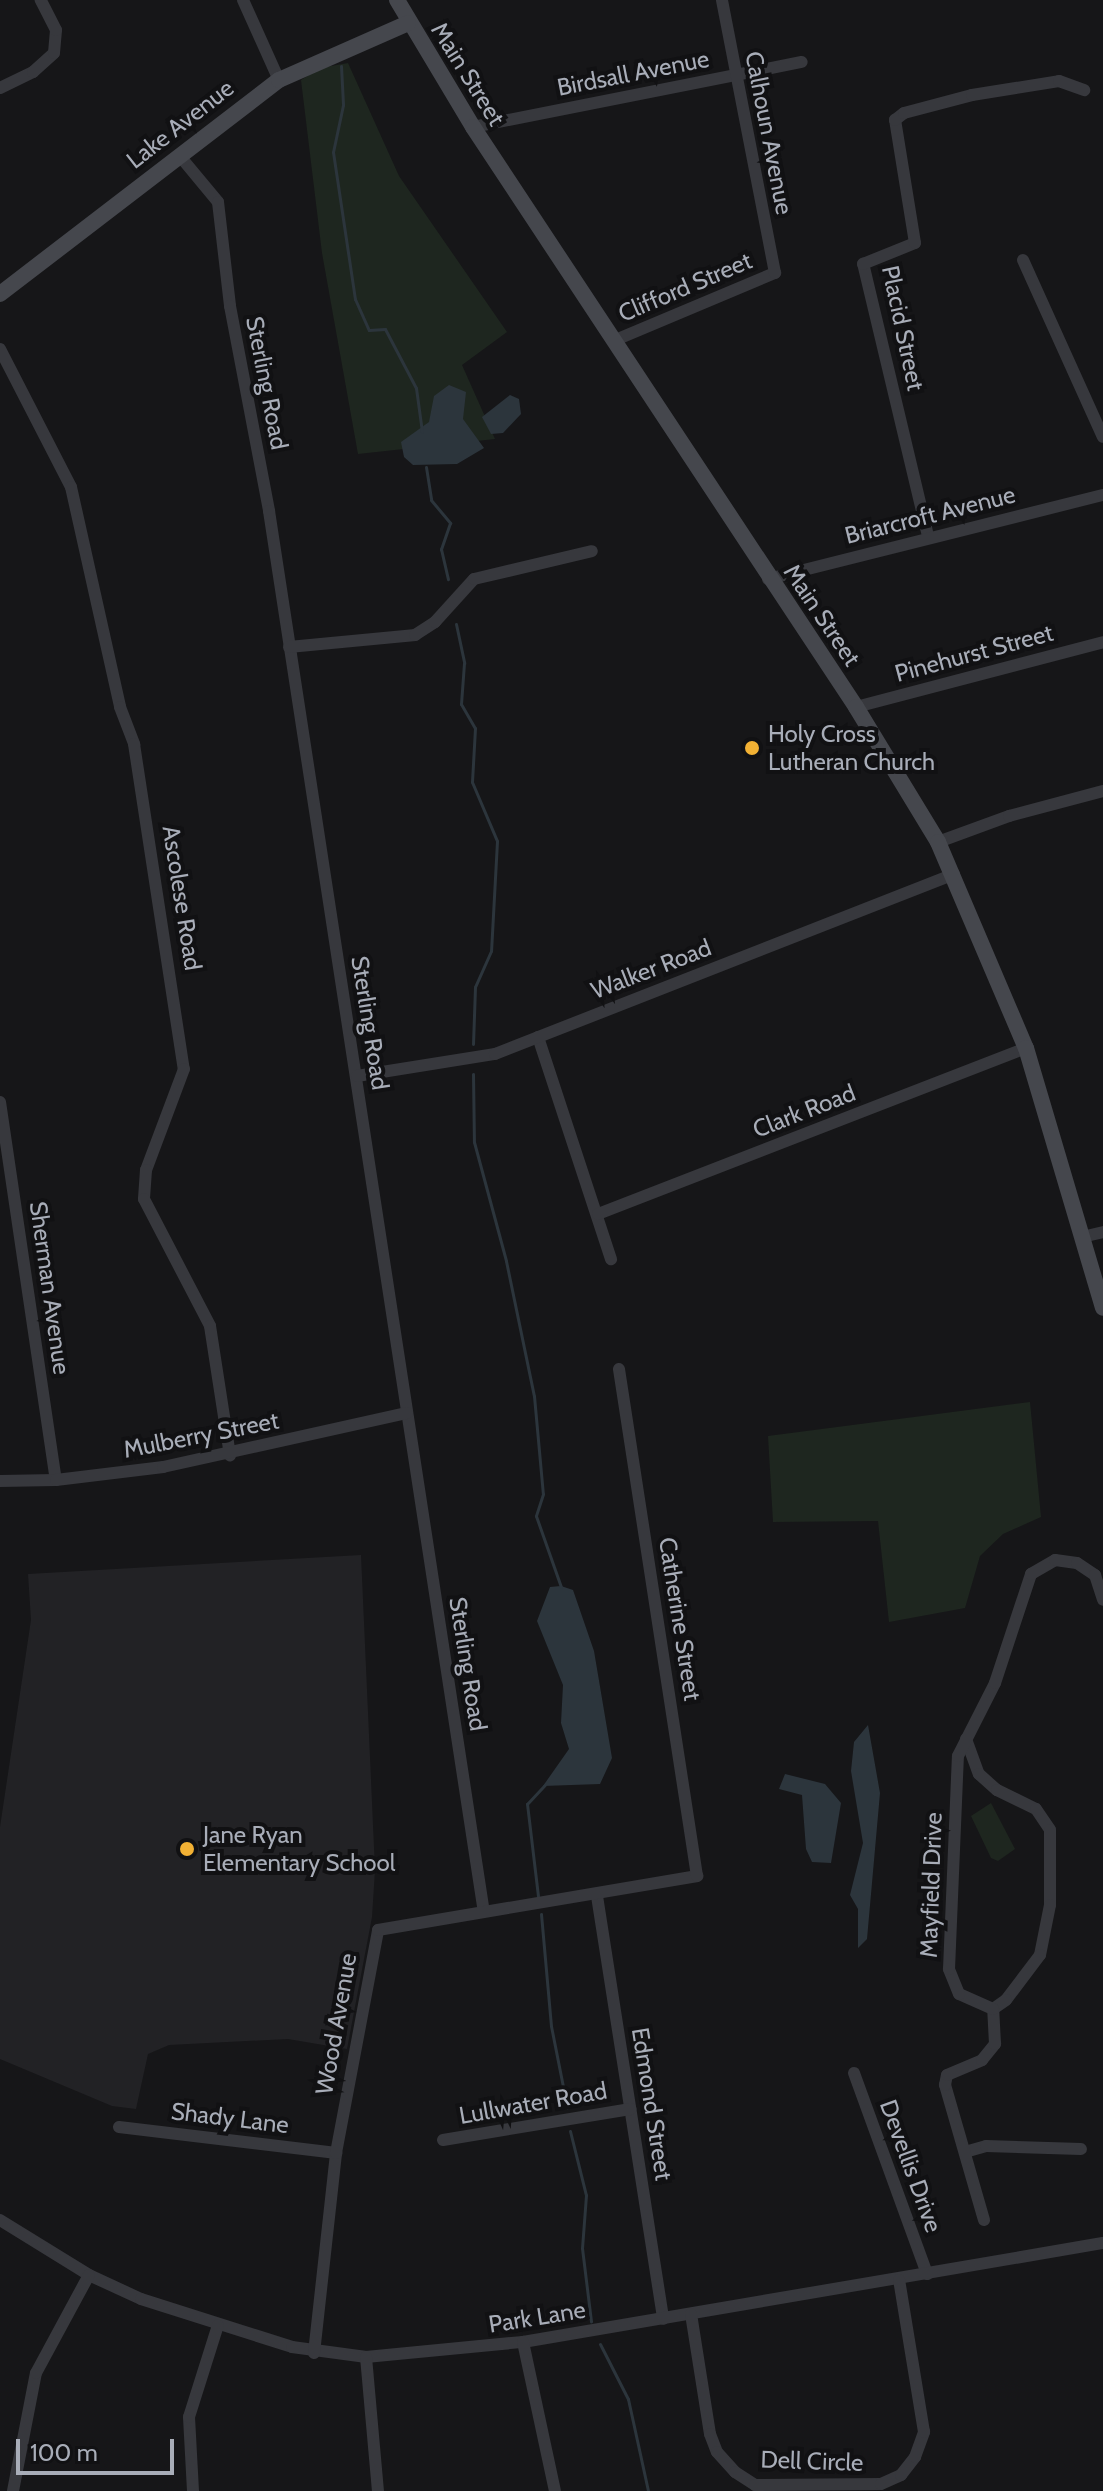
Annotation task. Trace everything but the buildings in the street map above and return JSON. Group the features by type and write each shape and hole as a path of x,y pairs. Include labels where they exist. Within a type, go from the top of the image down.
{"main road":[{"name":"Main Street","path":"397,0 473,127 768,579 856,707 938,842 1026,1048 1103,1308"},
{"name":"Lake Avenue","path":"0,294 279,80 408,23"}],"street":[{"path":"0,88 33,72 54,53 56,30 41,0"},
{"path":"243,0 279,80"},
{"name":"Calhoun Avenue","path":"722,0 733,75 775,273"},
{"name":"Birdsall Avenue","path":"473,127 802,62"},
{"name":"Placid Street","path":"928,536 863,264 915,243 895,120 972,95 1059,81 1084,90"},
{"name":"Sterling Road","path":"179,155 218,202 230,306 289,647 357,1076 484,1912"},
{"path":"1023,260 1103,437"},
{"name":"Clifford Street","path":"613,341 775,273"},
{"name":"Ascolese Road","path":"0,349 71,487 120,707 134,744 184,1069 146,1170 144,1199 210,1326 230,1455"},
{"name":"Briarcroft Avenue","path":"768,579 928,536 1103,495"},
{"path":"289,647 415,635 435,622 474,579 592,551"},
{"name":"Pinehurst Street","path":"856,707 1103,642"},
{"path":"938,842 1016,813 1103,791"},
{"name":"Walker Road","path":"357,1076 469,1061 538,1037 954,874"},
{"path":"538,1037 611,1259"},
{"name":"Clark Road","path":"598,1214 1026,1048"},
{"name":"Sherman Avenue","path":"0,1102 56,1480"},
{"path":"1082,1237 1103,1232"},
{"name":"Catherine Street","path":"619,1369 697,1876"},
{"name":"Mulberry Street","path":"0,1481 56,1480 230,1455 407,1413"},
{"name":"Mayfield Drive","path":"993,2009 959,1994 949,1969 958,1756 995,1683 1031,1574 1055,1560 1077,1563 1095,1575 1103,1600"},
{"path":"966,1739 979,1774 997,1790 1036,1809 1050,1830 1050,1905 1040,1955 1006,2000 993,2009 993,2050 946,2079 984,2220"},
{"name":"Wood Avenue","path":"314,2353 336,2153 378,1930 597,1896 697,1876"},
{"name":"Edmond Street","path":"597,1896 663,2319"},
{"name":"Devellis Drive","path":"854,2073 927,2274"},
{"name":"Lullwater Road","path":"443,2140 630,2109"},
{"name":"Shady Lane","path":"119,2127 336,2153"},
{"path":"965,2152 986,2146 1081,2149"},
{"name":"Park Lane","path":"0,2220 89,2275 218,2325 314,2353 366,2357 523,2342 1103,2243"},
{"path":"13,2491 36,2373 89,2275"},
{"name":"Dell Circle","path":"691,2314 710,2434 717,2452 735,2472 755,2485 881,2484 901,2475 915,2457 924,2432 899,2280"},
{"path":"193,2491 189,2417 218,2325"},
{"path":"523,2342 555,2491"},
{"path":"366,2357 378,2491"}],"shaded area":[{"path":"348,63 399,176 507,332 462,365 495,439 358,454 322,253 301,80 320,68"},
{"path":"449,385 466,392 463,419 484,448 457,464 413,465 404,457 401,442 429,422 434,396"},
{"path":"510,395 519,399 521,414 503,433 491,434 482,417"},
{"path":"1030,1402 1041,1517 1003,1534 980,1556 965,1608 889,1622 878,1521 773,1522 768,1436"},
{"name":"Jane Ryan Elementary School","path":"361,1555 375,1870 372,1917 347,2049 288,2039 169,2045 148,2054 136,2109 112,2106 0,2059 0,1827 31,1620 28,1574"},
{"path":"561,1586 573,1590 594,1651 612,1758 600,1784 543,1786 569,1749 561,1723 563,1685 537,1621 550,1587"},
{"path":"868,1725 880,1793 867,1939 858,1948 858,1909 850,1895 863,1843 851,1771 854,1742"},
{"path":"785,1774 825,1784 841,1803 831,1863 812,1862 806,1849 802,1795 779,1789"},
{"path":"991,1803 1015,1849 998,1861 991,1858 971,1816"}],"waterway":[{"path":"341,66 343,105 333,152 355,299 369,330 385,329 416,388 422,432"},
{"path":"426,467 431,500 450,523 441,549 448,579"},
{"path":"456,624 464,663 461,704 475,728 472,782 497,841 491,951 475,987 473,1044"},
{"path":"473,1074 474,1142 506,1261 534,1396 543,1494 536,1516 561,1587"},
{"path":"538,1896 527,1804 545,1785"},
{"path":"541,1914 551,2026 567,2107"},
{"path":"570,2131 586,2195 582,2248 591,2321"},
{"path":"600,2344 628,2399 648,2491"}],"place":[{"name":"Holy Cross Lutheran Church","path":"752,748"},
{"name":"Jane Ryan Elementary School","path":"187,1849"}]}
